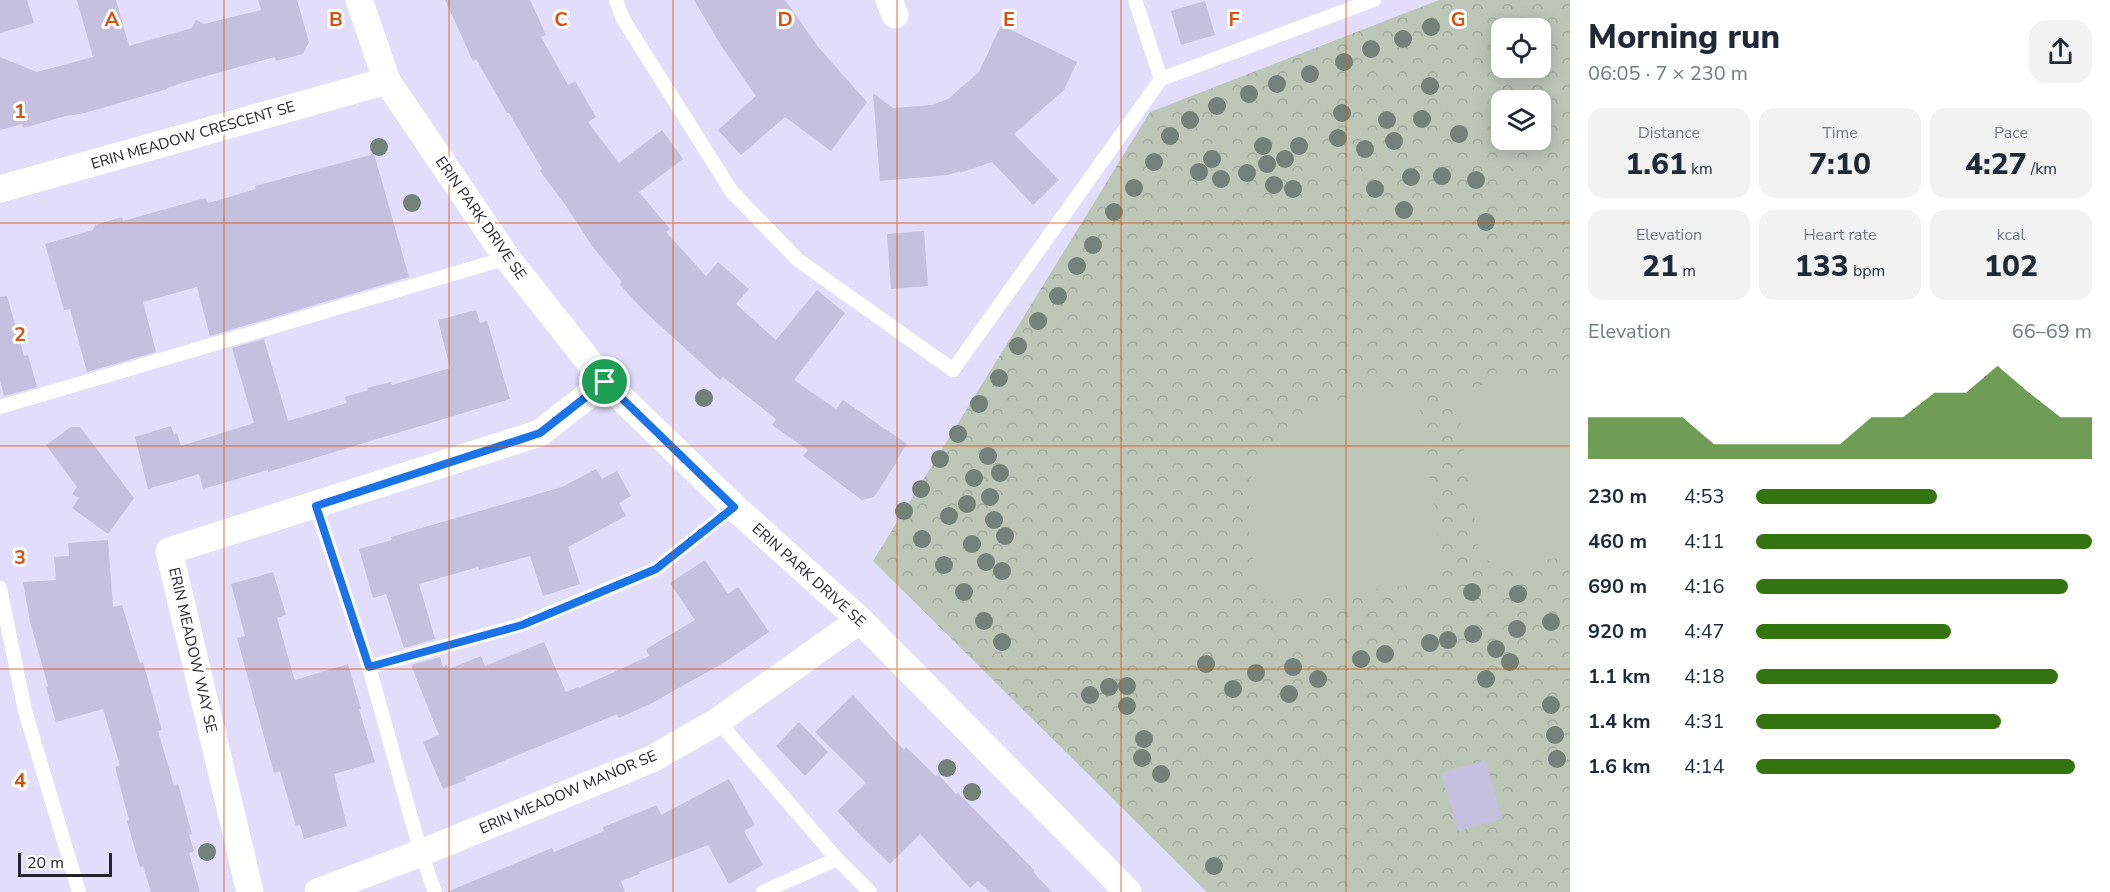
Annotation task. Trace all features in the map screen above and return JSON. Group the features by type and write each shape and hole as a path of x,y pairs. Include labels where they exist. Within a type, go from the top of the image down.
{"street":[{"name":"ERIN PARK DRIVE SE","path":"359,0 387,81 507,258 605,382 734,507 860,620 1128,892"},
{"name":"ERIN MEADOW CRESCENT SE","path":"0,189 387,81"},
{"name":"ERIN MEADOW WAY SE","path":"249,892 169,552 540,433 605,382"},
{"name":"ERIN MEADOW MANOR SE","path":"318,892 421,853 652,759 718,721 860,620"}],"lane":[{"path":"616,0 623,19 732,192 798,260 953,370 1161,79 1374,0"},
{"path":"1135,0 1161,79"},
{"path":"0,407 507,258"},
{"path":"316,506 369,667 421,853 435,892"},
{"path":"369,667 522,625 656,569 734,507"},
{"path":"0,588 25,711 79,892"},
{"path":"718,721 837,859 870,892"},
{"path":"763,892 837,859"}],"green space":[{"path":"1439,0 1570,0 1570,892 1207,892 873,561 1150,112"},
{"path":"1513,374 1570,374 1570,556 1496,568 1479,552 1456,394"},
{"path":"1349,395 1418,395 1442,566 1426,583 1267,602 1249,545 1251,478 1292,420"}],"building":[{"path":"0,0 27,0 34,23 0,33"},
{"path":"77,0 116,0 129,46 192,28 196,20 204,24 261,10 258,0 297,0 309,42 303,54 276,61 275,57 85,113 23,128 22,124 0,130 0,57 37,72 93,57"},
{"path":"445,0 530,0 546,35 541,37 568,85 575,81 596,117 588,122 619,163 662,130 683,159 639,192 670,229 666,232 706,276 718,262 749,289 736,304 776,340 817,290 845,313 794,380 836,409 843,400 907,444 874,497 862,500 803,456 808,450 772,425 776,419 723,377 720,380 645,312 620,285 622,282 592,246 540,171 542,169 509,113 476,59 473,61"},
{"path":"694,0 785,0 819,48 867,102 831,151 785,117 741,155 718,130 756,96 722,47"},
{"path":"1205,1 1215,35 1181,45 1171,11"},
{"path":"1001,25 1077,62 1064,90 1014,134 1059,180 1033,205 992,162 960,173 960,171 948,175 880,181 873,93 893,108 932,105 948,99 979,72"},
{"path":"374,154 409,277 210,336 197,287 143,302 156,352 87,372 70,309 64,310 45,244 93,230 95,225 122,217 123,221 205,198 208,203 256,189 255,186"},
{"path":"924,231 928,286 891,289 887,234"},
{"path":"7,296 24,356 28,355 37,387 4,396 0,380 0,297"},
{"path":"476,310 480,323 487,321 510,399 268,472 268,470 203,489 199,474 148,489 135,437 171,426 174,435 177,433 181,446 254,423 232,348 264,339 288,421 347,403 345,397 368,390 367,388 391,382 392,385 450,368 438,320"},
{"path":"71,427 80,427 134,498 108,534 72,508 79,498 72,494 77,487 46,445"},
{"path":"596,469 602,479 617,471 631,496 619,503 626,516 568,547 580,584 543,596 530,556 479,570 478,567 419,584 435,639 404,648 386,594 373,598 359,549 392,540 391,537 562,487"},
{"path":"108,540 113,607 122,605 140,663 143,662 162,730 158,731 174,786 178,784 192,834 189,835 194,851 189,853 200,892 151,892 143,866 140,867 127,821 129,820 115,767 120,765 103,709 56,722 46,687 48,686 30,622 23,582 56,580 54,557 69,556 68,543"},
{"path":"705,560 728,594 738,587 769,632 725,662 654,702 619,718 617,714 465,777 466,780 443,789 423,742 439,735 411,665 440,657 443,667 447,665 449,669 481,656 485,666 544,642 566,692 579,688 649,656 646,649 695,620 670,583"},
{"path":"273,572 286,615 277,618 295,680 348,664 375,762 334,774 347,826 304,839 300,825 296,826 280,771 274,773 237,638 245,636 231,584"},
{"path":"853,695 904,750 906,747 936,776 938,774 956,794 958,793 1034,870 1034,873 1052,892 990,892 978,881 970,888 920,834 890,864 862,837 837,811 866,783 815,732"},
{"path":"799,722 828,752 805,776 776,746"},
{"path":"1486,760 1502,819 1458,831 1441,773"},
{"path":"729,779 755,825 744,831 763,865 729,884 708,845 621,881 625,892 447,892 552,848 554,852 604,831 603,827 657,805 661,815"}],"route":[{"path":"605,382 734,507 656,569 522,625 369,667 316,506 540,433 605,382"}]}
